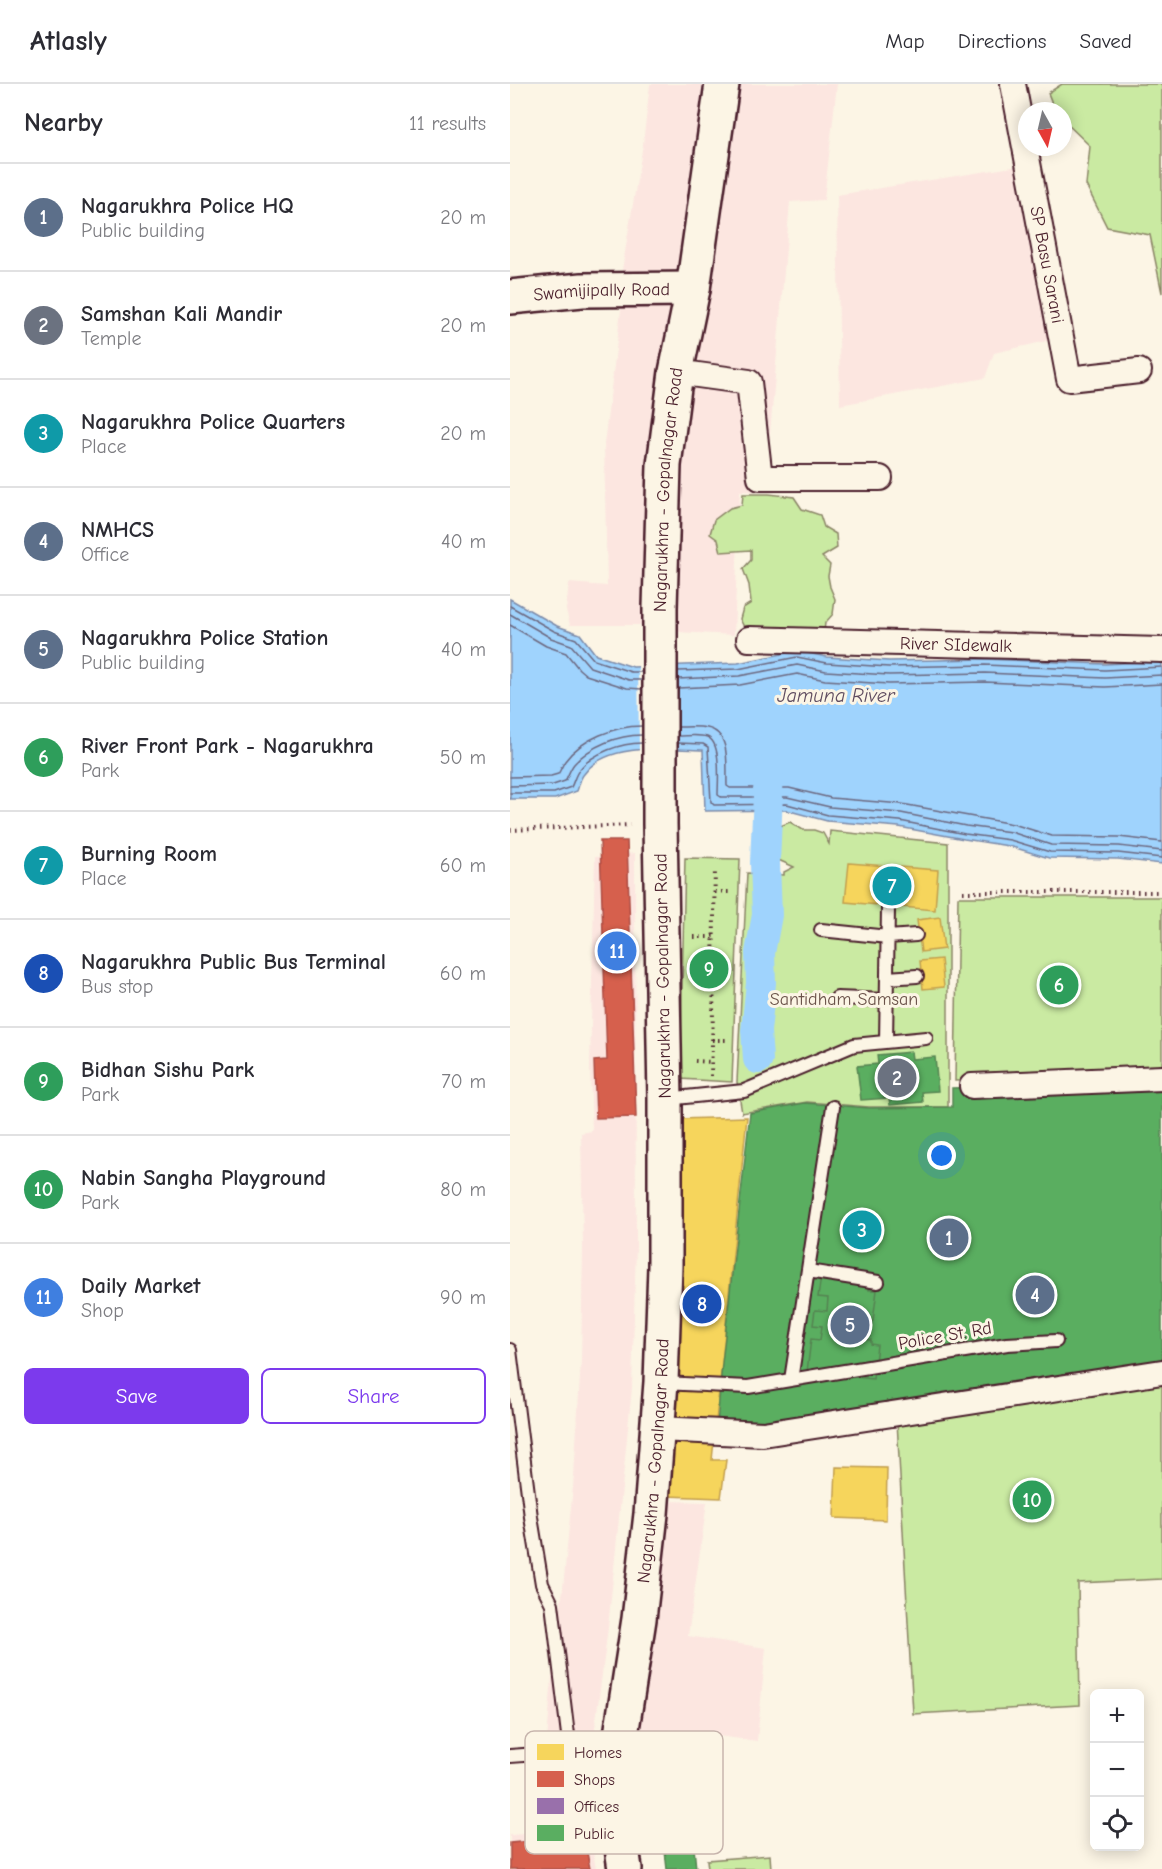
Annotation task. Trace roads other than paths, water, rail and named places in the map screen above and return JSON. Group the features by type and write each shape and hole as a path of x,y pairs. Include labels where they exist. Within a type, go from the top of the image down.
{"main road":[{"name":"Nagarukhra - Gopalnagar Road","path":"622,1731 639,1619 650,1526 661,1383 665,1266 665,1099 660,824 660,608 664,465 676,372 693,289 722,84"},
{"name":"Swamijipally Road","path":"510,297 582,290 693,289"},
{"name":"Nagarukhra - Gopalnagar Road","path":"624,1854 626,1869"}],"street":[{"name":"SP Basu Sarani","path":"1013,84 1069,379 1139,371"},
{"path":"676,372 749,382 760,478 880,478"},
{"name":"River SIdewalk","path":"749,639 1162,650"},
{"path":"972,1086 1162,1078"},
{"path":"658,1429 763,1434 1162,1372"}],"lane":[{"path":"886,1042 888,908"},
{"path":"821,930 888,937 916,935"},
{"path":"887,978 917,976"},
{"path":"837,998 887,1000"},
{"path":"665,1099 744,1091 854,1045 926,1038"},
{"path":"791,1380 833,1107"},
{"path":"808,1271 878,1282"},
{"name":"Police St. Rd","path":"661,1383 748,1387 1007,1344 1056,1341"},
{"path":"510,1350 531,1517 542,1584 552,1604 568,1731"},
{"path":"510,1756 525,1755"}],"water":[{"name":"Jamuna River","path":"510,599 557,626 580,634 596,655 633,667 738,663 797,651 827,657 889,661 985,659 1105,664 1162,661 1162,864 1118,859 1049,858 1009,846 899,827 827,821 786,810 705,811 703,750 656,749 622,752 594,764 583,776 577,791 555,799 510,799"}],"waterway":[{"path":"758,1059 756,1031 761,983 760,953 767,915 765,863 769,770"}],"place":[{"name":"Burning Room","path":"892,886"},
{"name":"Daily Market","path":"617,951"},
{"name":"Bidhan Sishu Park","path":"709,969"},
{"name":"River Front Park - Nagarukhra","path":"1059,985"},
{"name":"Samshan Kali Mandir","path":"897,1078"},
{"name":"Nagarukhra Police Quarters","path":"862,1230"},
{"name":"Nagarukhra Police HQ","path":"949,1238"},
{"name":"NMHCS","path":"1035,1295"},
{"name":"Nagarukhra Public Bus Terminal","path":"702,1304"},
{"name":"Nagarukhra Police Station","path":"850,1325"},
{"name":"Nabin Sangha Playground","path":"1032,1500"}],"park label":[{"name":"Santidham Samsan","path":"844,999"}]}
